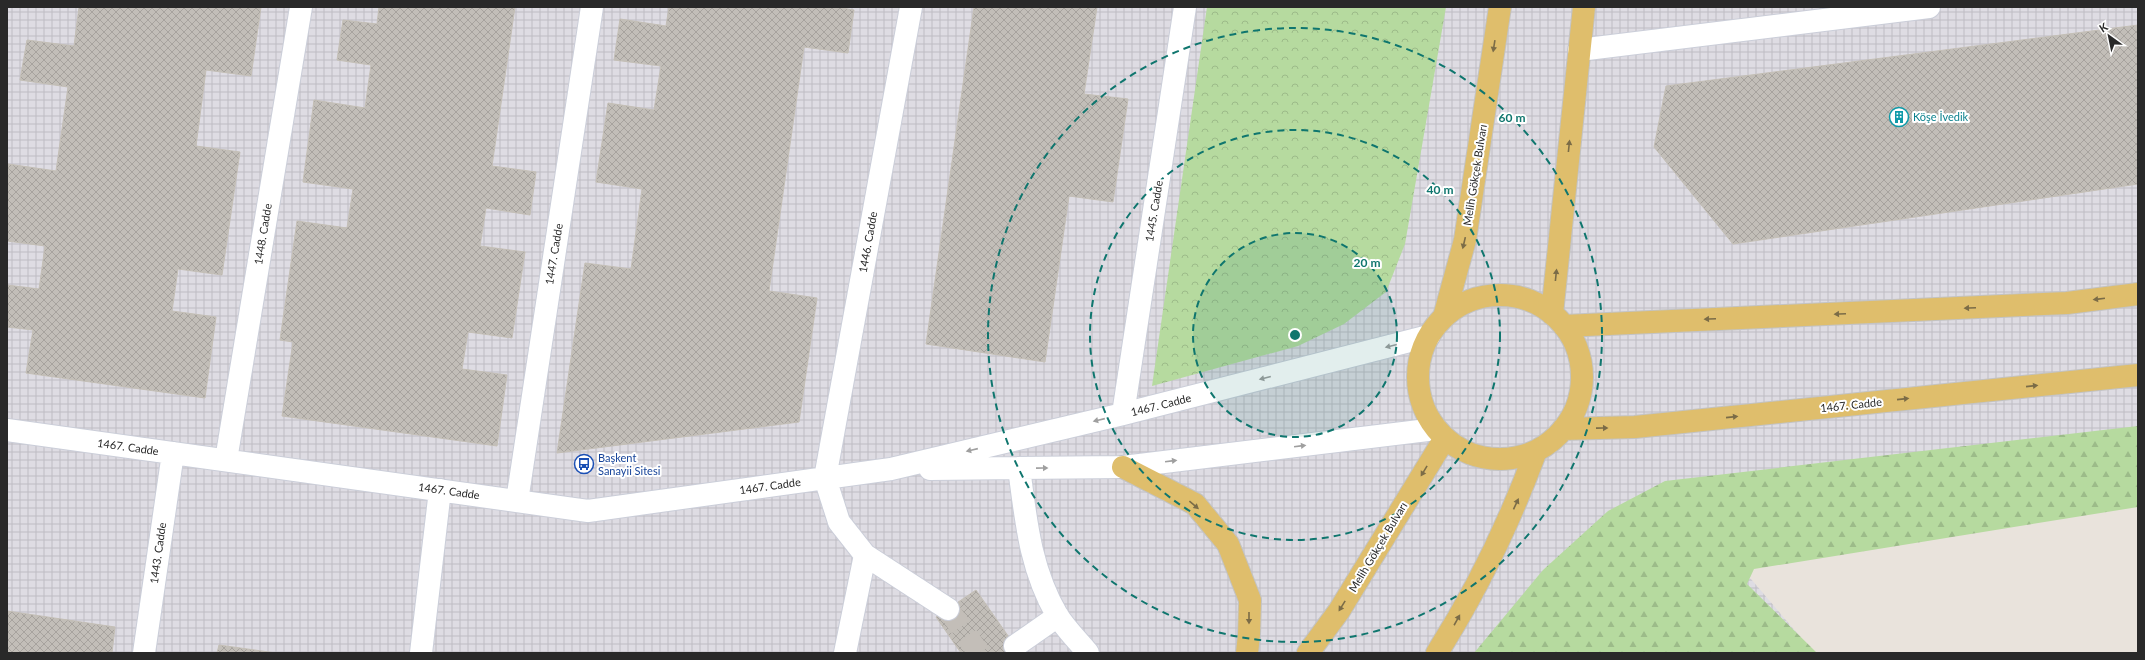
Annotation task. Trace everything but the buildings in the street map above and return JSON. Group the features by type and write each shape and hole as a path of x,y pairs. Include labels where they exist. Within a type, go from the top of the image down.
{"main road":[{"name":"Melih Gökçek Bulvarı","path":"1444,318 1465,240 1500,7"},
{"path":"1558,320 1579,50 1584,7"},
{"path":"1558,320 2067,303 2138,294"},
{"path":"1489,296 1506,296 1522,298 1538,304 1558,320 1575,345 1581,366 1581,388 1575,410 1564,429 1551,441 1536,451 1513,458 1489,458 1465,452 1440,434 1426,413 1419,394 1418,374 1421,354 1429,336 1444,318 1457,308 1472,300 1489,296"},
{"name":"1467. Cadde","path":"1564,429 1635,427 2138,375"},
{"name":"Melih Gökçek Bulvarı","path":"1308,653 1339,611 1440,434"},
{"path":"1437,653 1457,622 1518,500 1536,451"},
{"path":"1123,467 1194,504 1228,544 1250,600 1250,635 1247,653"}],"street":[{"name":"1448. Cadde","path":"226,460 301,7"},
{"name":"1447. Cadde","path":"516,501 592,7"},
{"name":"1446. Cadde","path":"825,478 911,7"},
{"name":"1445. Cadde","path":"1123,414 1185,7"},
{"path":"1579,50 1870,11 1929,7"},
{"name":"1467. Cadde","path":"7,430 588,511 891,469 1123,414 1429,336"},
{"name":"1467. Cadde","path":"891,469 1123,467 1440,434"},
{"name":"1443. Cadde","path":"144,653 173,453"},
{"path":"1019,468 1028,538 1040,580 1058,616 1088,653"},
{"path":"825,478 839,522 865,555 948,608"},
{"path":"421,653 440,490"},
{"path":"845,653 865,555"},
{"path":"1015,646 1058,616"}],"shaded area":[{"path":"7,7 2138,7 2138,460 1681,497 1814,653 7,653"}],"green space":[{"path":"1207,7 1446,7 1405,244 1386,292 1344,324 1298,346 1152,386"},
{"path":"2138,426 2138,507 1754,569 1747,584 1817,653 1474,653 1543,570 1608,511 1665,481"}],"tunnel":[{"path":"948,609 979,653"}],"place":[{"name":"Köşe İvedik","path":"1899,117"},
{"name":"Başkent Sanayii Sitesi","path":"584,464"}]}
